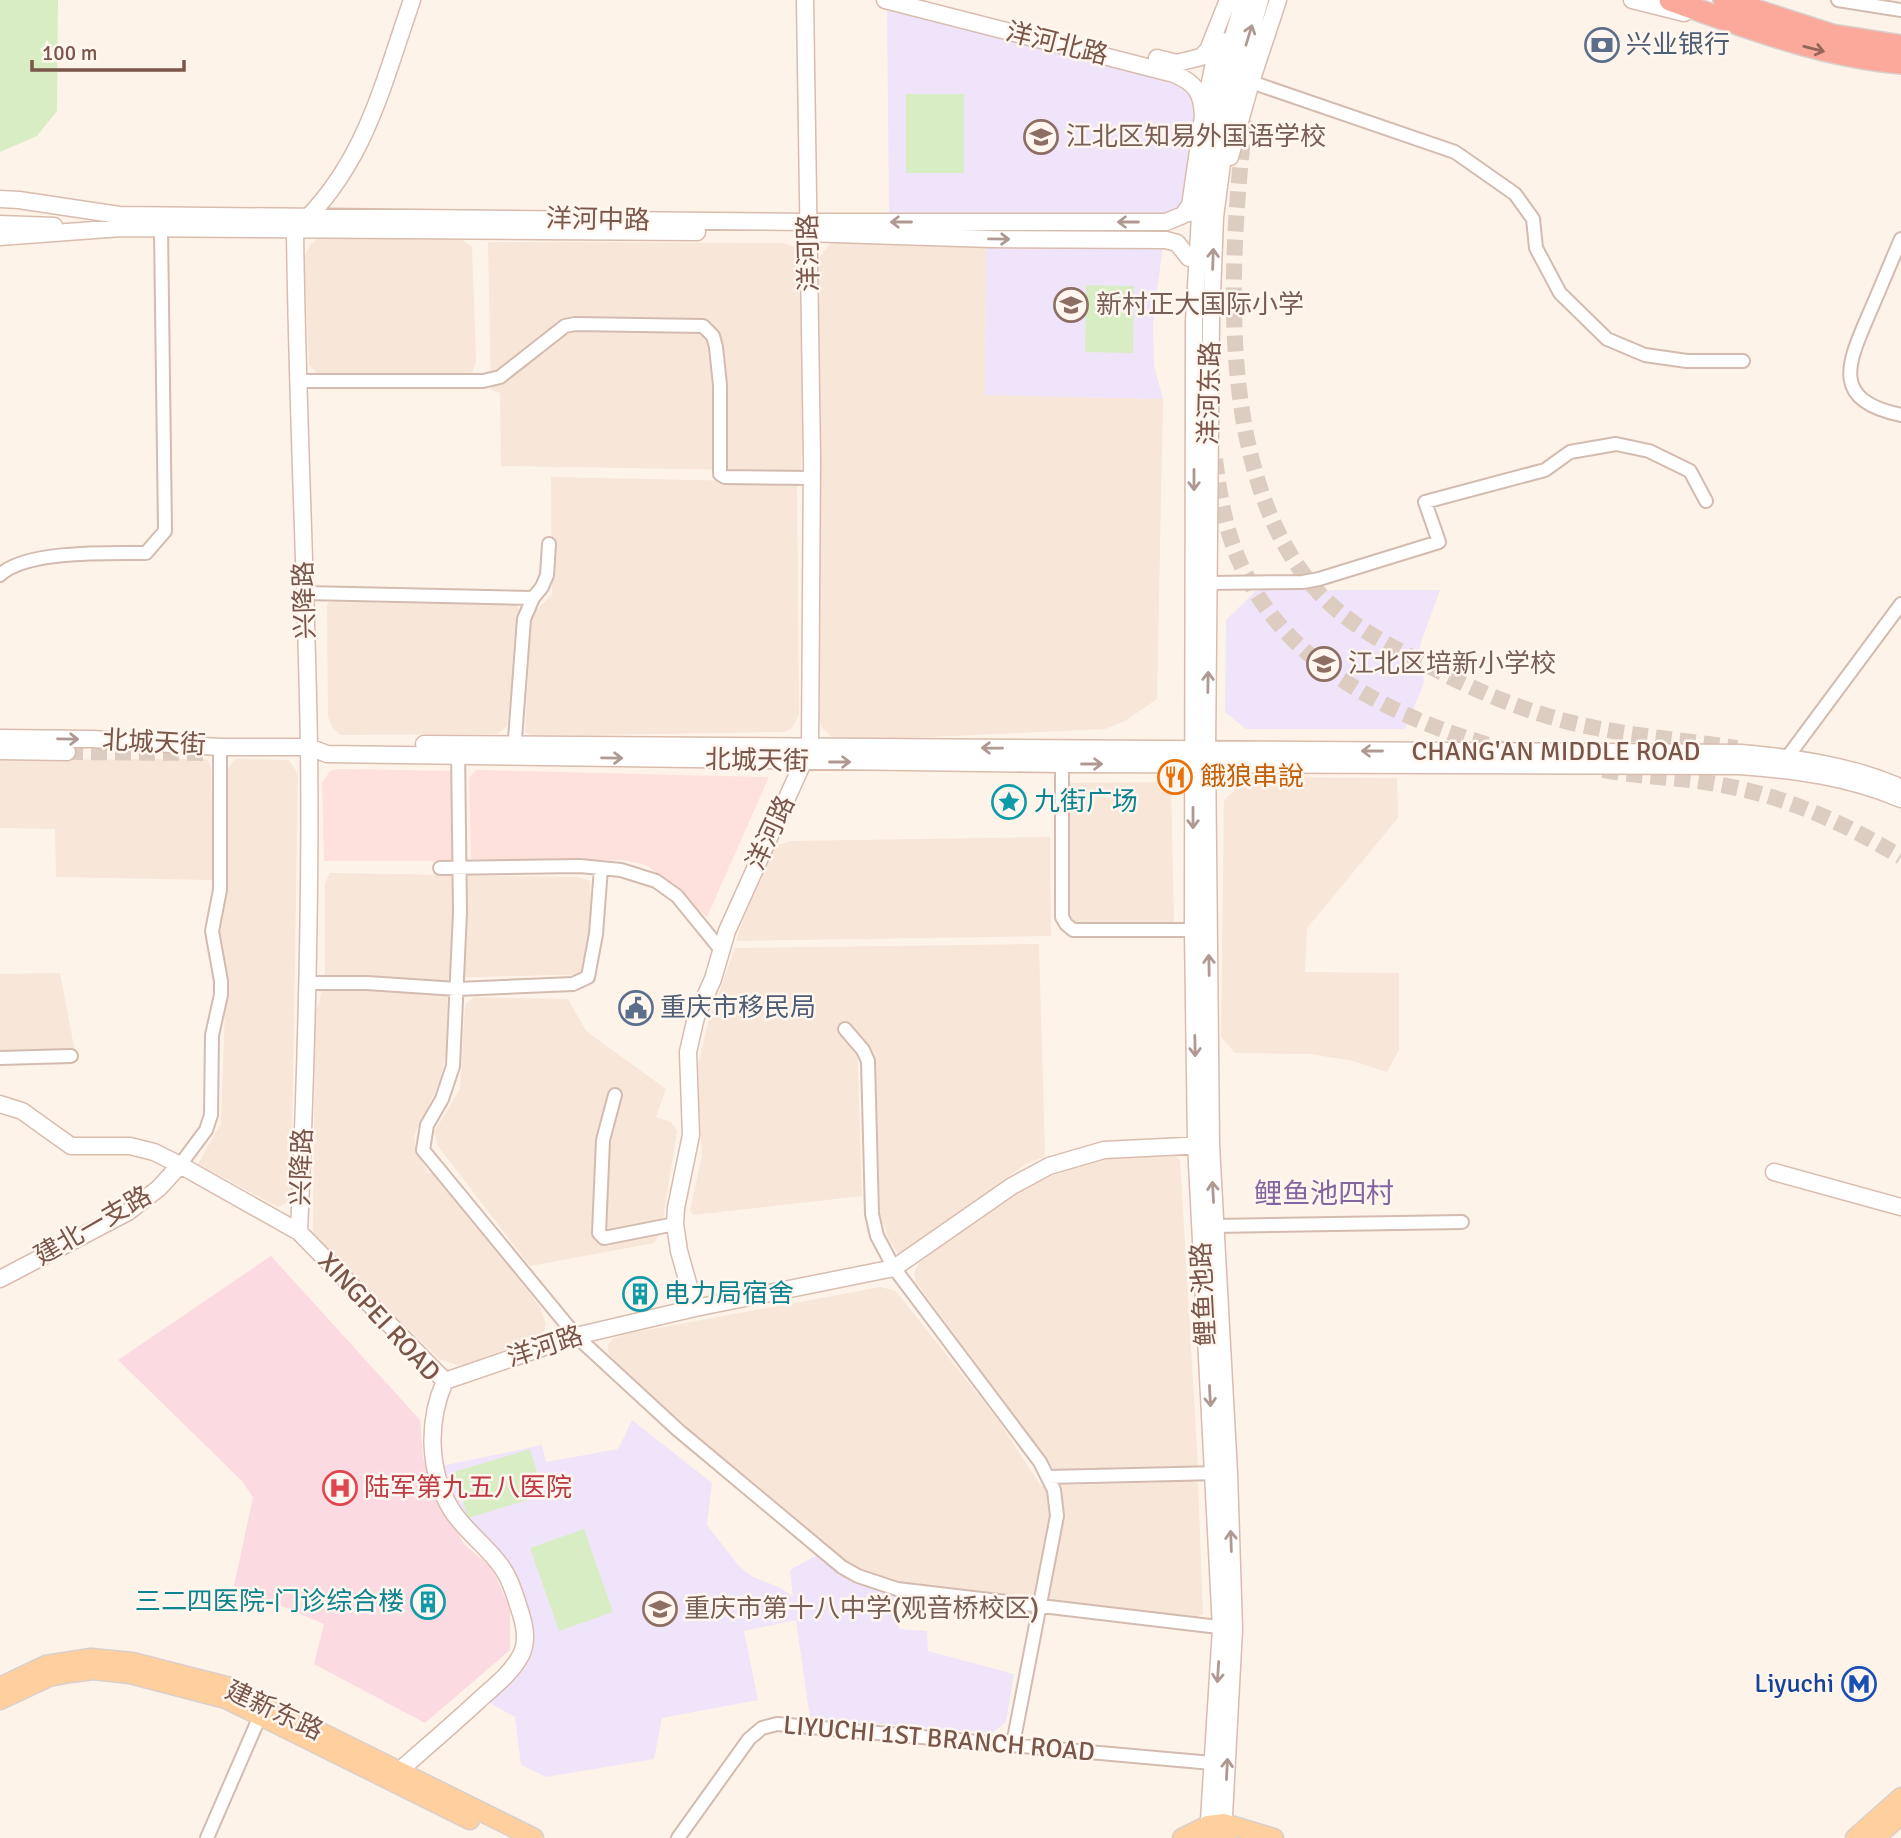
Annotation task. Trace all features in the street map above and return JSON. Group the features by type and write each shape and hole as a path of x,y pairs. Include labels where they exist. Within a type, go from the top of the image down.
{"highway":[{"path":"1670,0 1751,19 1901,46"},
{"path":"1724,0 1797,45 1901,63"}],"main road":[{"name":"建新东路","path":"0,1687 46,1665 68,1660 113,1659 230,1687 507,1838"},
{"name":"建新东路","path":"0,1700 49,1677 81,1671 130,1674 226,1699 534,1838"},
{"path":"1855,1838 1901,1797"},
{"path":"1875,1838 1901,1815"},
{"path":"1182,1838 1217,1833 1273,1838"}],"street":[{"path":"295,230 309,218 339,182 364,137 412,0"},
{"name":"洋河路","path":"445,1381 576,1336 695,1308 679,1251 675,1224 691,1135 688,1052 696,1017 713,979 721,950 755,865 807,754 812,478 805,0"},
{"name":"洋河北路","path":"885,0 1174,74 1194,85 1202,100 1202,117"},
{"name":"洋河北路","path":"930,0 1177,63 1201,57 1208,50 1229,0"},
{"path":"1194,321 1189,258 1190,205 1202,117 1229,0"},
{"name":"洋河东路","path":"1200,757 1194,321 1200,216 1206,168 1232,40 1244,0"},
{"name":"洋河东路","path":"1200,757 1209,583 1211,321 1215,217 1228,110 1261,0"},
{"path":"1215,217 1251,82 1278,0"},
{"path":"1632,0 1751,19"},
{"path":"1733,0 1751,19"},
{"path":"1838,0 1901,10"},
{"path":"1251,82 1455,152 1515,194 1533,219 1536,248 1560,293 1607,339 1645,355 1687,361 1744,361"},
{"name":"洋河中路","path":"0,199 19,200 161,229 295,230 1166,222 1182,215 1190,205"},
{"path":"0,215 120,222"},
{"name":"洋河中路","path":"0,237 120,222 309,218 808,227 992,239 1166,240 1177,243 1189,258"},
{"path":"0,224 120,222"},
{"path":"0,575 5,570 33,558 146,553 165,531 161,229"},
{"name":"兴降路","path":"295,230 309,747 309,983 299,1232"},
{"path":"1901,239 1854,348 1850,371 1855,390 1867,405 1901,415"},
{"path":"297,381 483,381 499,376 565,326 704,326 713,337 716,347 720,385 720,474 725,477 812,478"},
{"path":"1209,583 1303,582 1439,542 1425,502 1545,470 1570,452 1616,444 1649,451 1690,471 1706,501"},
{"path":"514,750 524,618 547,575 549,544"},
{"path":"306,593 533,598"},
{"path":"1783,763 1901,604"},
{"name":"北城天街","path":"0,738 92,739 220,747 309,747 327,754 514,750 1200,757"},
{"path":"180,1165 206,1130 211,1115 212,1035 221,995 212,931 220,890 220,747"},
{"path":"458,750 460,868 453,1066 442,1099 427,1125 423,1150 576,1336 678,1430 842,1567 866,1580 897,1589 1228,1628"},
{"path":"0,751 68,752"},
{"path":"1062,756 1062,917 1066,924 1073,930 1193,930"},
{"name":"CHANG'AN MIDDLE ROAD","path":"1200,757 1597,765 1740,766 1783,763 1852,769 1901,787"},
{"name":"鲤鱼池路","path":"1200,757 1193,930 1222,1473"},
{"name":"鲤鱼池路","path":"1200,757 1203,1145 1215,1227 1228,1628 1217,1833"},
{"name":"CHANG'AN MIDDLE ROAD","path":"1783,763 1840,778 1901,799"},
{"path":"440,868 621,870 656,881 677,896 721,950"},
{"path":"309,983 367,983 457,989 573,984 588,977 596,934 601,868"},
{"path":"845,1029 863,1050 868,1061 872,1214 877,1236 894,1268 1040,1462 1054,1490 1057,1516 1013,1744"},
{"path":"0,1058 71,1056"},
{"path":"615,1095 603,1140 599,1233 604,1238 675,1224"},
{"name":"XINGPEI ROAD","path":"0,1104 22,1111 71,1146 130,1146 154,1152 299,1232 445,1381 436,1401 432,1443 441,1490 464,1527 504,1570 524,1625 525,1639 523,1652 505,1677 394,1775"},
{"path":"695,1308 894,1268 1012,1186 1049,1166 1104,1150 1203,1145"},
{"name":"建北一支路","path":"0,1279 128,1212 159,1188 180,1165"},
{"path":"1774,1172 1901,1207"},
{"path":"1215,1227 1462,1222"},
{"path":"1048,1477 1222,1473"},
{"name":"鲤鱼池路","path":"1217,1833 1212,1763 1228,1628"},
{"path":"207,1838 260,1716"},
{"name":"LIYUCHI 1ST BRANCH ROAD","path":"678,1838 749,1739 769,1725 785,1723 1212,1763"}],"shaded area":[{"name":"江北区知易外国语学校","path":"887,8 1184,81 1197,107 1183,203 1180,208 1171,217 889,216"},
{"path":"319,238 462,240 472,246 476,361 473,371 467,376 323,376 316,372 309,365 304,258 311,244"},
{"path":"488,242 784,243 795,247 801,254 807,280 801,471 501,466 500,393 491,390"},
{"path":"836,242 986,244 985,395 1163,399 1157,699 1125,721 1105,729 843,741 833,738 822,728 819,719 819,258 829,245"},
{"name":"新村正大国际小学","path":"986,244 1163,244 1153,325 1154,365 1163,399 985,395"},
{"path":"551,477 793,482 797,485 799,715 792,728 785,732 532,736 525,732 531,616 552,594"},
{"name":"江北区培新小学校","path":"1257,590 1440,590 1420,645 1424,683 1405,729 1246,729 1225,712 1226,620"},
{"path":"329,602 516,605 519,609 507,726 497,734 340,735 328,717"},
{"path":"207,759 211,767 213,880 56,877 55,829 0,828 0,760"},
{"path":"235,759 289,760 298,774 291,1201 278,1207 198,1164 221,1123 226,978 219,929 226,887 226,771"},
{"path":"476,770 769,777 707,917 648,866 638,863 623,860 471,859 469,778"},
{"path":"330,771 454,771 454,861 324,861 322,783"},
{"path":"1249,777 1397,778 1398,818 1307,928 1305,972 1399,973 1399,1050 1387,1072 1353,1061 1311,1054 1235,1053 1221,1037 1224,800"},
{"path":"1171,782 1174,923 1077,925 1067,916 1066,783"},
{"path":"1050,837 1051,936 736,941 765,856 774,846 791,841"},
{"path":"330,873 577,877 590,881 593,974 448,978 446,1055 439,1083 414,1136 416,1148 428,1173 437,1174 540,1307 546,1324 543,1335 471,1363 458,1365 439,1359 319,1242 313,1232 315,1009 319,1004 325,970 325,883"},
{"path":"1039,944 1045,1156 1026,1164 899,1255 889,1240 880,1215 876,1062 866,1044 857,1039 862,1196 693,1215 690,1210 702,1155 696,1074 707,1026 735,948"},
{"path":"60,973 75,1052 0,1055 0,974"},
{"path":"474,997 568,999 586,1031 666,1089 656,1117 671,1122 677,1131 661,1232 654,1243 530,1266 437,1145 434,1132 460,1089 465,1005"},
{"path":"1176,1156 1180,1160 1198,1467 1054,1470 916,1282 914,1273 919,1263 959,1232 1034,1183 1077,1166 1112,1158"},
{"name":"陆军第九五八医院","path":"271,1256 420,1420 423,1457 435,1496 465,1545 492,1568 510,1609 510,1650 425,1723 314,1664 324,1624 234,1586 253,1497 241,1480 118,1360"},
{"path":"881,1287 896,1291 998,1420 1041,1486 1193,1481 1198,1484 1203,1614 1196,1617 897,1586 875,1578 834,1555 783,1514 615,1362 608,1352 608,1344 614,1338 631,1333"},
{"name":"重庆市第十八中学(观音桥校区)","path":"632,1420 712,1483 707,1525 739,1566 753,1577 781,1588 793,1597 790,1570 817,1555 856,1582 899,1597 899,1629 927,1631 928,1651 1014,1674 1006,1722 992,1733 810,1718 796,1620 744,1631 758,1700 662,1718 654,1759 546,1777 521,1765 515,1717 486,1701 530,1624 456,1506 441,1466 542,1445 546,1462 618,1449"}],"green space":[{"path":"0,0 58,0 57,111 37,136 0,152"},
{"path":"906,94 964,94 964,173 906,173"},
{"path":"1086,285 1134,286 1133,353 1085,352"},
{"path":"530,1449 544,1495 468,1518 454,1472"},
{"path":"584,1529 613,1612 559,1631 530,1548"}],"tunnel":[{"path":"1245,120 1235,239 1234,304 1237,370 1246,434 1262,494 1287,549 1322,596 1360,628 1389,645 1452,678 1512,704 1596,728 1737,748"},
{"path":"1204,274 1204,329"},
{"path":"1215,459 1225,520 1240,563 1268,611 1294,640 1324,666 1391,708 1427,724 1502,749"},
{"path":"67,752 205,753"},
{"path":"1603,770 1702,782 1765,795 1835,821 1901,857"}],"place":[{"name":"兴业银行","path":"1602,45"},
{"name":"江北区知易外国语学校","path":"1041,137"},
{"name":"新村正大国际小学","path":"1071,305"},
{"name":"江北区培新小学校","path":"1324,664"},
{"name":"餓狼串說","path":"1175,777"},
{"name":"九街广场","path":"1009,802"},
{"name":"重庆市移民局","path":"636,1008"},
{"name":"电力局宿舍","path":"640,1294"},
{"name":"陆军第九五八医院","path":"340,1488"},
{"name":"三二四医院-门诊综合楼","path":"428,1602"},
{"name":"重庆市第十八中学(观音桥校区)","path":"660,1609"},
{"name":"Liyuchi","path":"1859,1684"}],"district":[{"name":"鲤鱼池四村","path":"1324,1194"}]}
